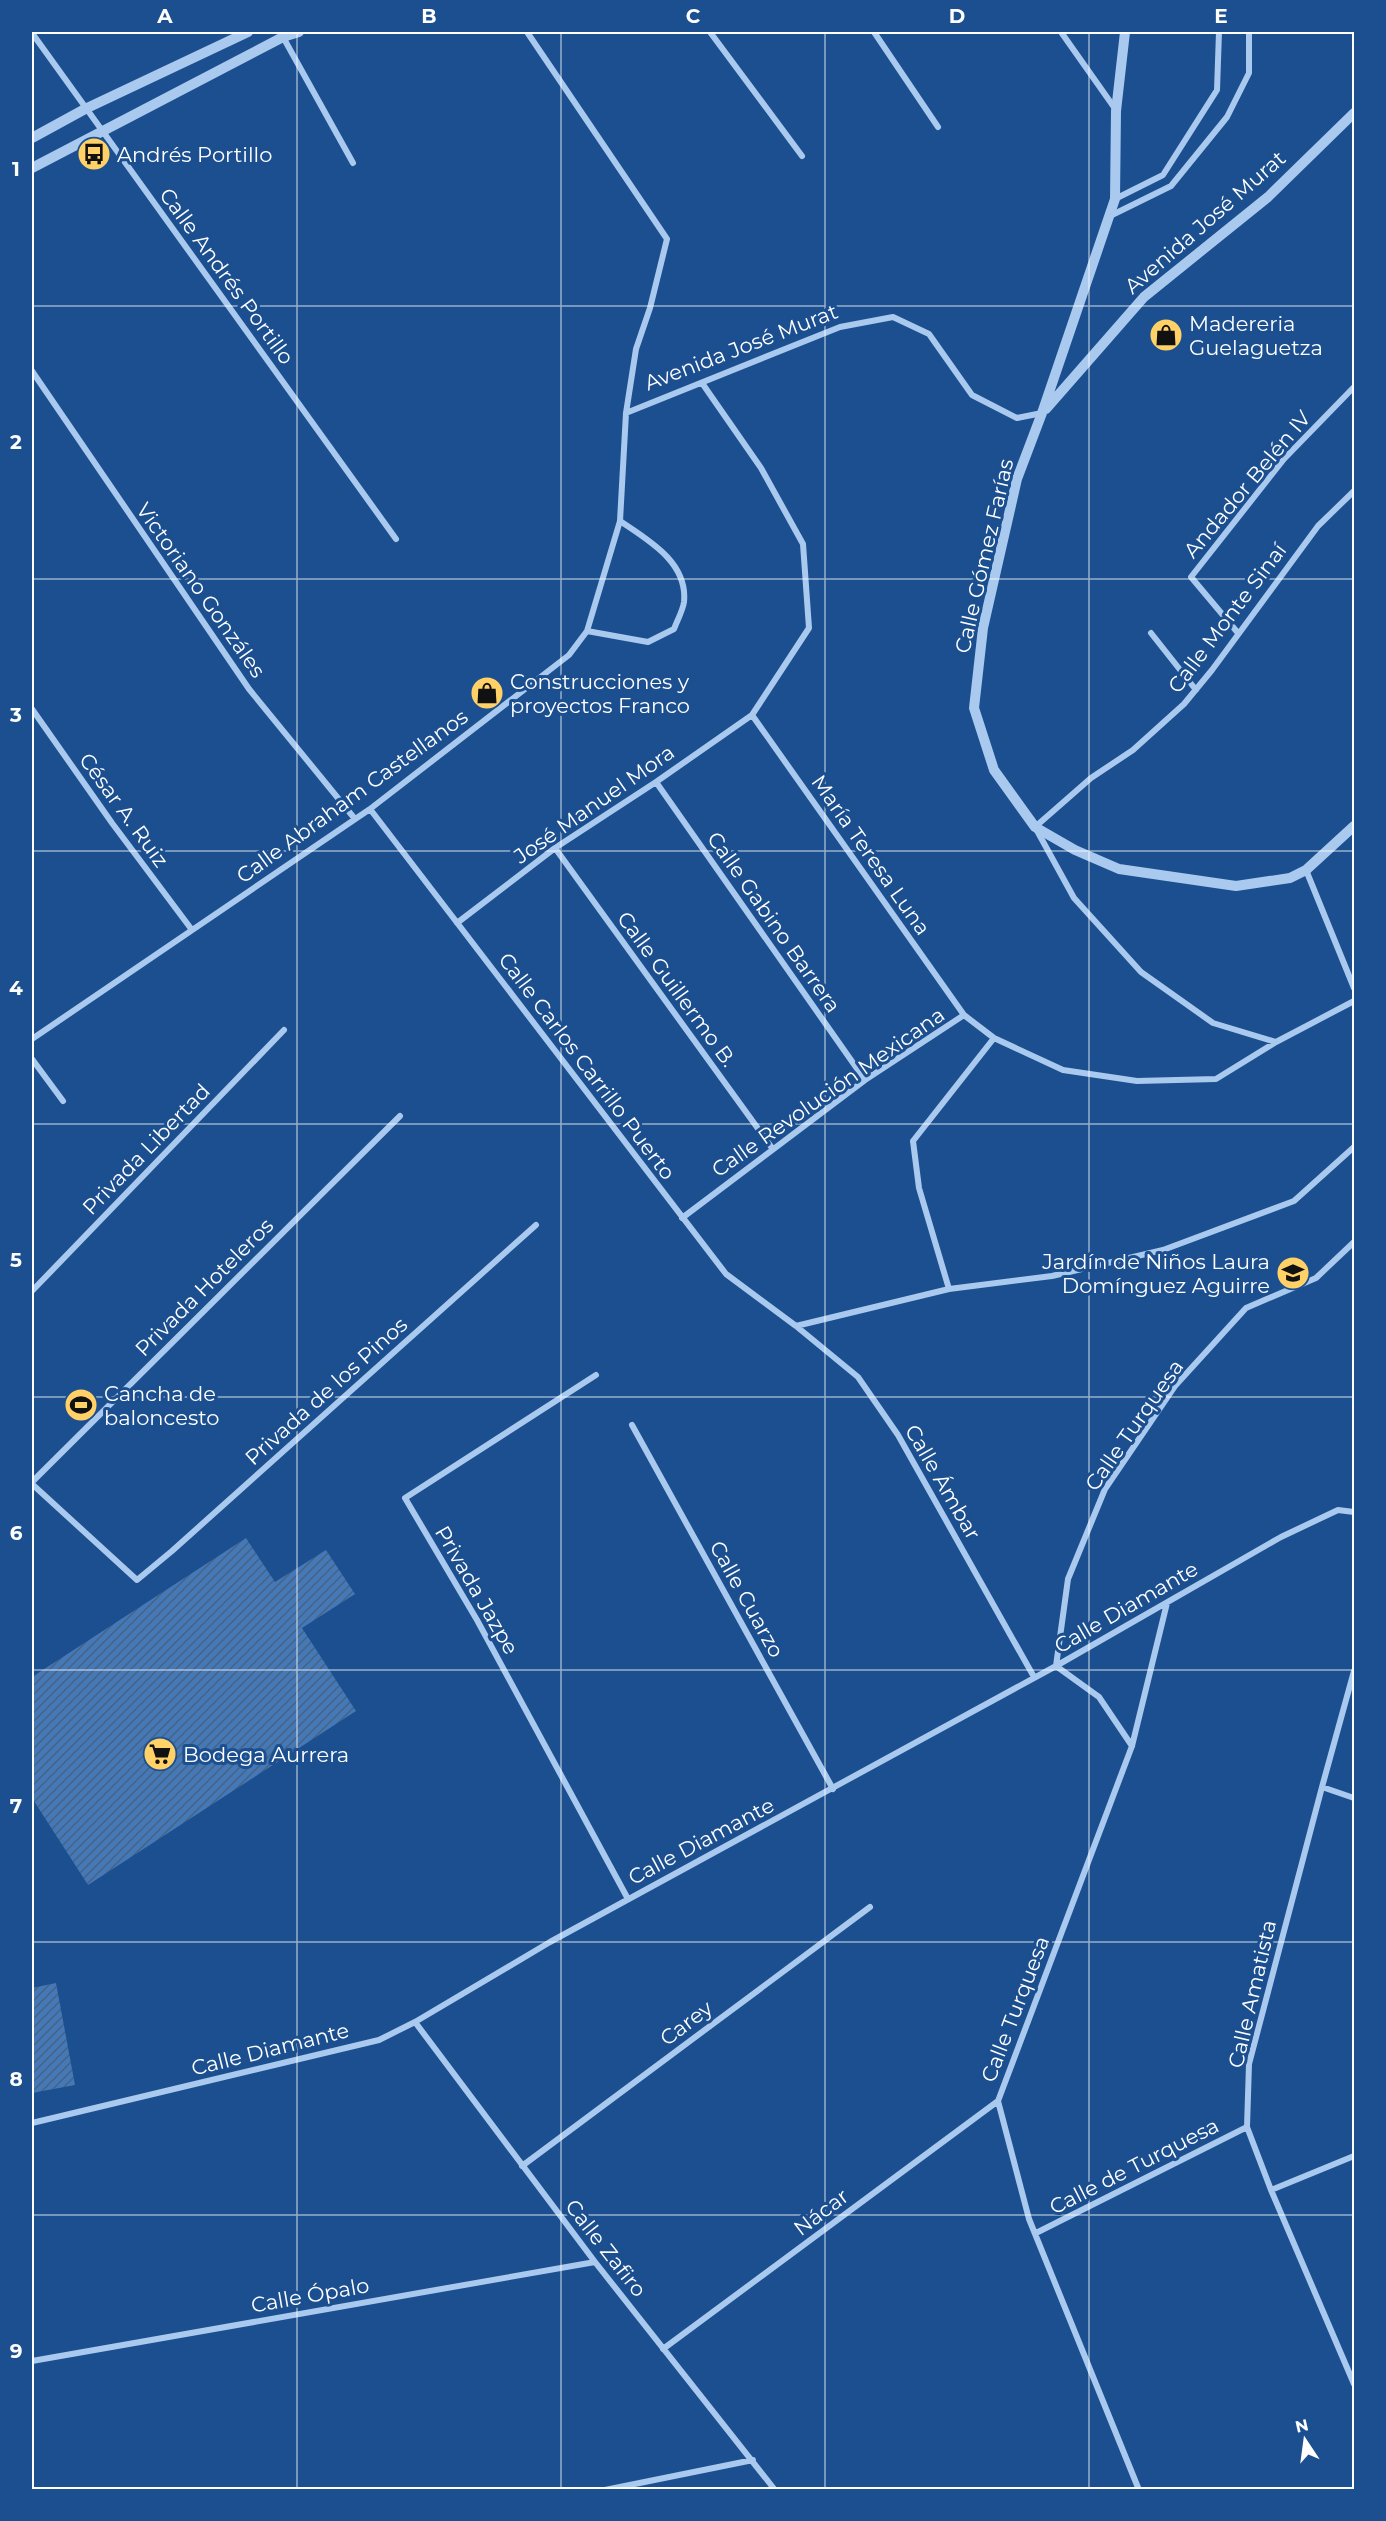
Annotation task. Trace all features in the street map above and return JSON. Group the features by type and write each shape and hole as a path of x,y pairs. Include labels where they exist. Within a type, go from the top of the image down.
{"street":[{"path":"32,138 85,109 248,32"},
{"path":"32,168 283,37 299,32"},
{"name":"Calle Abraham Castellanos","path":"32,1039 370,809 569,655 587,631 620,521 627,413 636,349 650,308 667,239 527,32"},
{"path":"710,32 802,156"},
{"path":"874,32 938,127"},
{"path":"1061,32 1116,111"},
{"name":"Calle Gómez Farías","path":"1125,32 1116,111 1115,199 1014,490 983,627 974,708 994,770 1035,826 1074,898 1142,972 1213,1023 1276,1042"},
{"path":"1115,199 1163,175 1217,90 1219,32"},
{"path":"1109,216 1171,186 1227,117 1249,73 1249,32"},
{"name":"Calle Andrés Portillo","path":"32,33 396,538"},
{"path":"283,37 353,163"},
{"name":"Avenida José Murat","path":"627,413 840,327 892,317 929,334 972,395 1017,418 1042,413 1144,297 1268,197 1354,113"},
{"name":"Victoriano Gonzáles","path":"32,371 249,689 355,819"},
{"path":"702,383 761,468 802,544 809,628 752,714"},
{"name":"Andador Belén IV","path":"1238,633 1191,577 1284,459 1354,387"},
{"name":"Calle Monte Sinaí","path":"1035,826 1091,778 1133,750 1196,690 1318,526 1354,491"},
{"path":"587,631 648,642 674,628 684,602 680,572 659,548 620,521"},
{"path":"1151,633 1196,690"},
{"name":"César A. Ruiz","path":"32,709 112,823 192,930"},
{"name":"José Manuel Mora","path":"457,923 555,848 656,782 752,714"},
{"name":"María Teresa Luna","path":"752,714 964,1015 994,1038 1063,1070 1137,1081 1216,1080 1276,1042 1354,1001"},
{"name":"Calle Gabino Barrera","path":"656,782 865,1080"},
{"name":"Calle Carlos Carrillo Puerto","path":"370,809 726,1274 796,1326"},
{"path":"1035,826 1075,850 1119,869 1236,886 1290,878 1306,870 1354,825"},
{"name":"Calle Guillermo B.","path":"555,848 772,1148"},
{"path":"1306,870 1354,988"},
{"name":"Calle Revolución Mexicana","path":"682,1218 865,1080 964,1015"},
{"name":"Privada Libertad","path":"32,1292 284,1030"},
{"path":"949,1288 920,1188 914,1141 994,1038"},
{"path":"32,1059 63,1101"},
{"name":"Privada Hoteleros","path":"32,1483 400,1116"},
{"path":"796,1326 949,1288 1052,1276 1162,1250 1294,1201 1354,1147"},
{"name":"Privada de los Pinos","path":"32,1483 137,1580 537,1225"},
{"name":"Calle Turquesa","path":"1056,1666 1068,1579 1105,1489 1175,1386 1246,1308 1316,1278 1354,1242"},
{"name":"Calle Ámbar","path":"796,1326 858,1377 898,1435 1034,1677"},
{"name":"Privada Jazpe","path":"596,1375 405,1498 477,1620 627,1899"},
{"name":"Calle Cuarzo","path":"632,1425 833,1789"},
{"name":"Calle Diamante","path":"32,2123 379,2040 415,2022 627,1899 1056,1666 1281,1536 1338,1510 1354,1512"},
{"name":"Calle Turquesa","path":"1138,2488 1029,2219 998,2101 1132,1746 1167,1603"},
{"path":"1056,1666 1099,1697 1132,1746"},
{"name":"Calle Amatista","path":"1354,1671 1249,2064 1247,2127 1271,2190 1354,2384"},
{"path":"1322,1786 1354,1798"},
{"name":"Carey","path":"522,2166 870,1907"},
{"name":"Calle Zafiro","path":"415,2022 595,2262 775,2490"},
{"name":"Nácar","path":"663,2349 998,2101"},
{"name":"Calle de Turquesa","path":"1036,2233 1247,2127"},
{"path":"1271,2190 1354,2156"},
{"name":"Calle Ópalo","path":"32,2361 595,2262"},
{"path":"605,2490 753,2460"},
{"path":"1131,2490 1138,2488"}],"building":[{"name":"Bodega Aurrera","path":"246,1538 275,1582 326,1550 355,1594 302,1628 356,1711 88,1885 32,1798 32,1677"},
{"path":"56,1983 75,2085 32,2093 32,1988"}],"place":[{"name":"Andrés Portillo","path":"94,154"},
{"name":"Madereria Guelaguetza","path":"1166,335"},
{"name":"Construcciones y proyectos Franco","path":"487,693"},
{"name":"Jardín de Niños Laura Domínguez Aguirre","path":"1293,1273"},
{"name":"Cancha de baloncesto","path":"81,1405"},
{"name":"Bodega Aurrera","path":"160,1754"}]}
